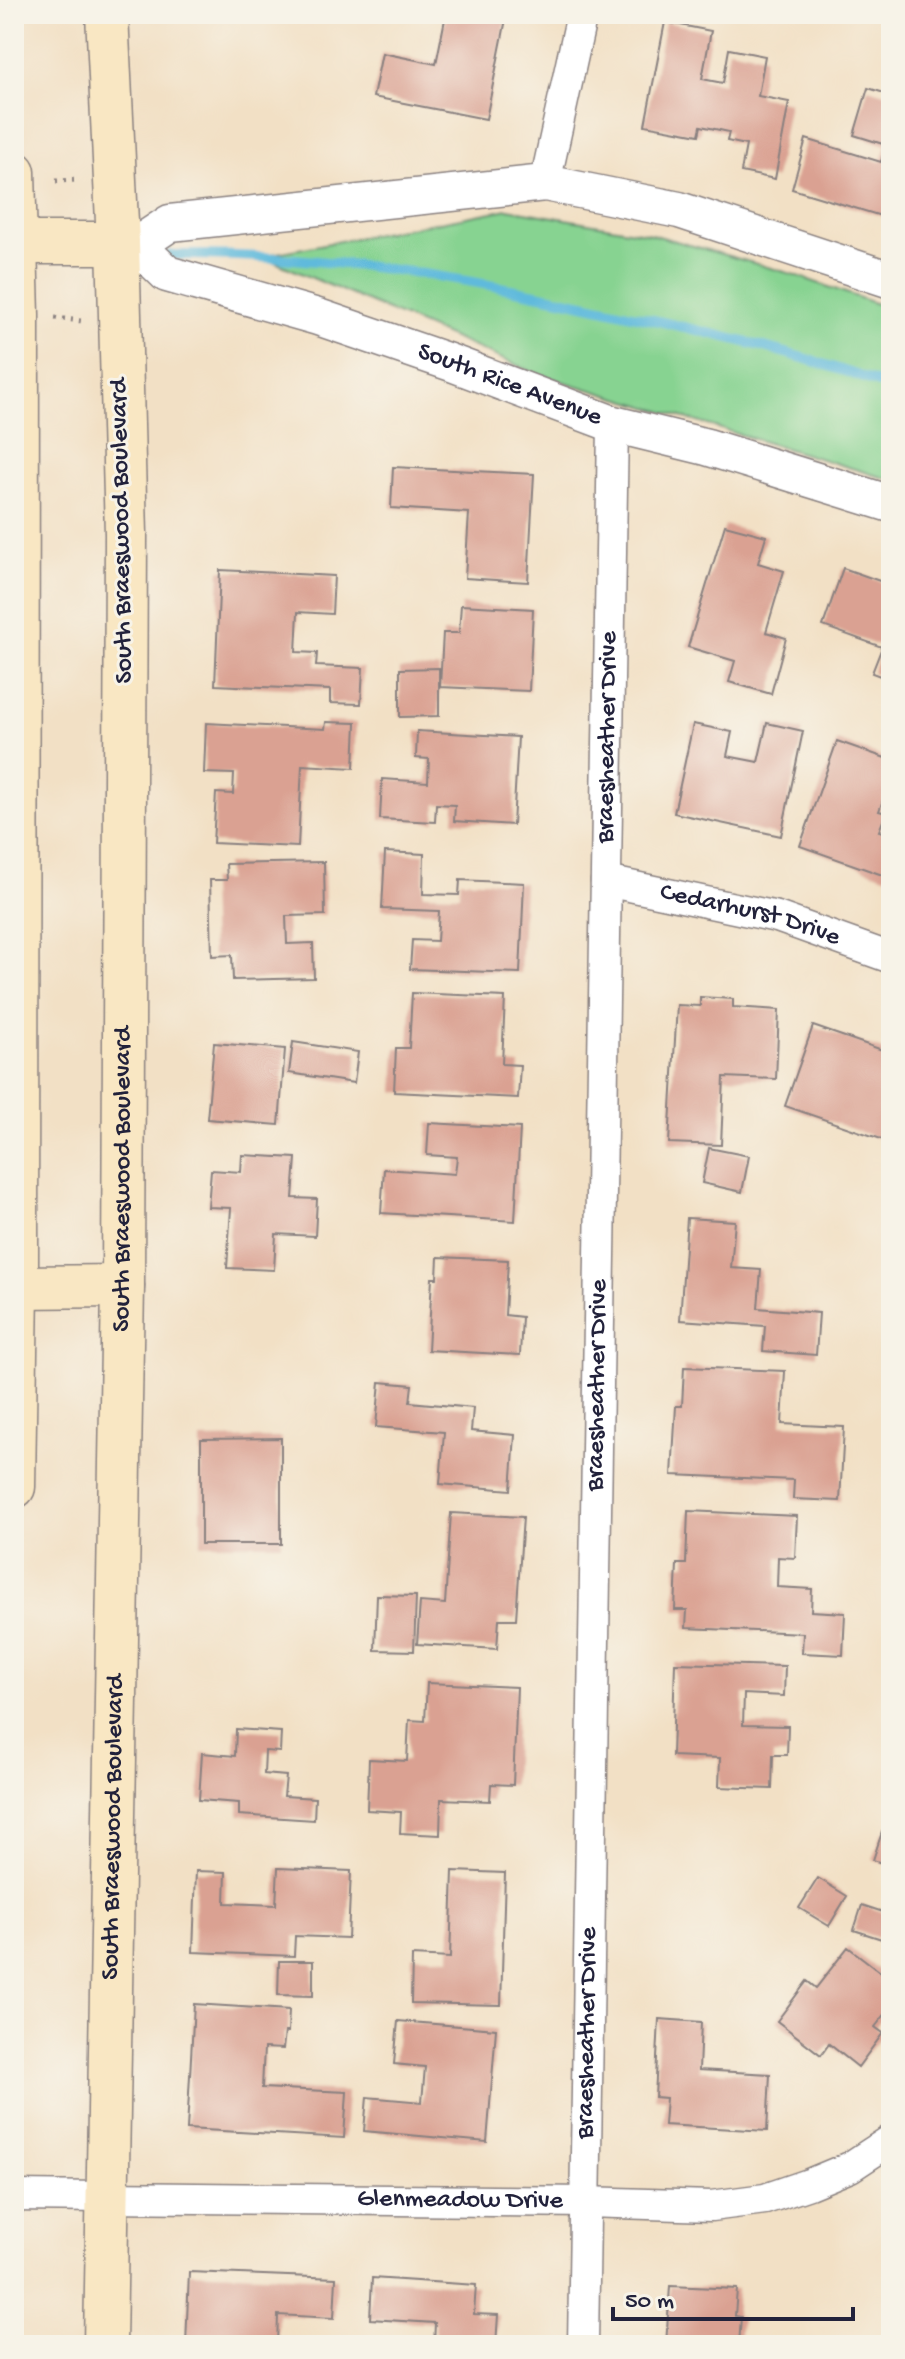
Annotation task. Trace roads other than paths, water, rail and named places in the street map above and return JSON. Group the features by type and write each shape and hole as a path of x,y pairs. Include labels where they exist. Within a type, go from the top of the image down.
{"main road":[{"name":"South Braeswood Boulevard","path":"105,2345 123,1286 127,244 107,14"},
{"path":"14,172 17,1287 14,1487"},
{"path":"16,243 127,244"},
{"path":"17,1287 123,1286"}],"street":[{"path":"545,183 582,14"},
{"path":"127,244 170,223 545,183 679,210 891,280"},
{"name":"South Rice Avenue","path":"127,244 167,274 318,317 613,424 707,447 891,504"},
{"name":"Braesheather Drive","path":"583,2345 613,424"},
{"name":"Cedarhurst Drive","path":"606,881 777,917 891,958"},
{"name":"Glenmeadow Drive","path":"14,2196 711,2206 765,2199 850,2167 891,2140"}],"waterway":[{"path":"170,255 350,264 469,281 738,340 891,388"}]}
